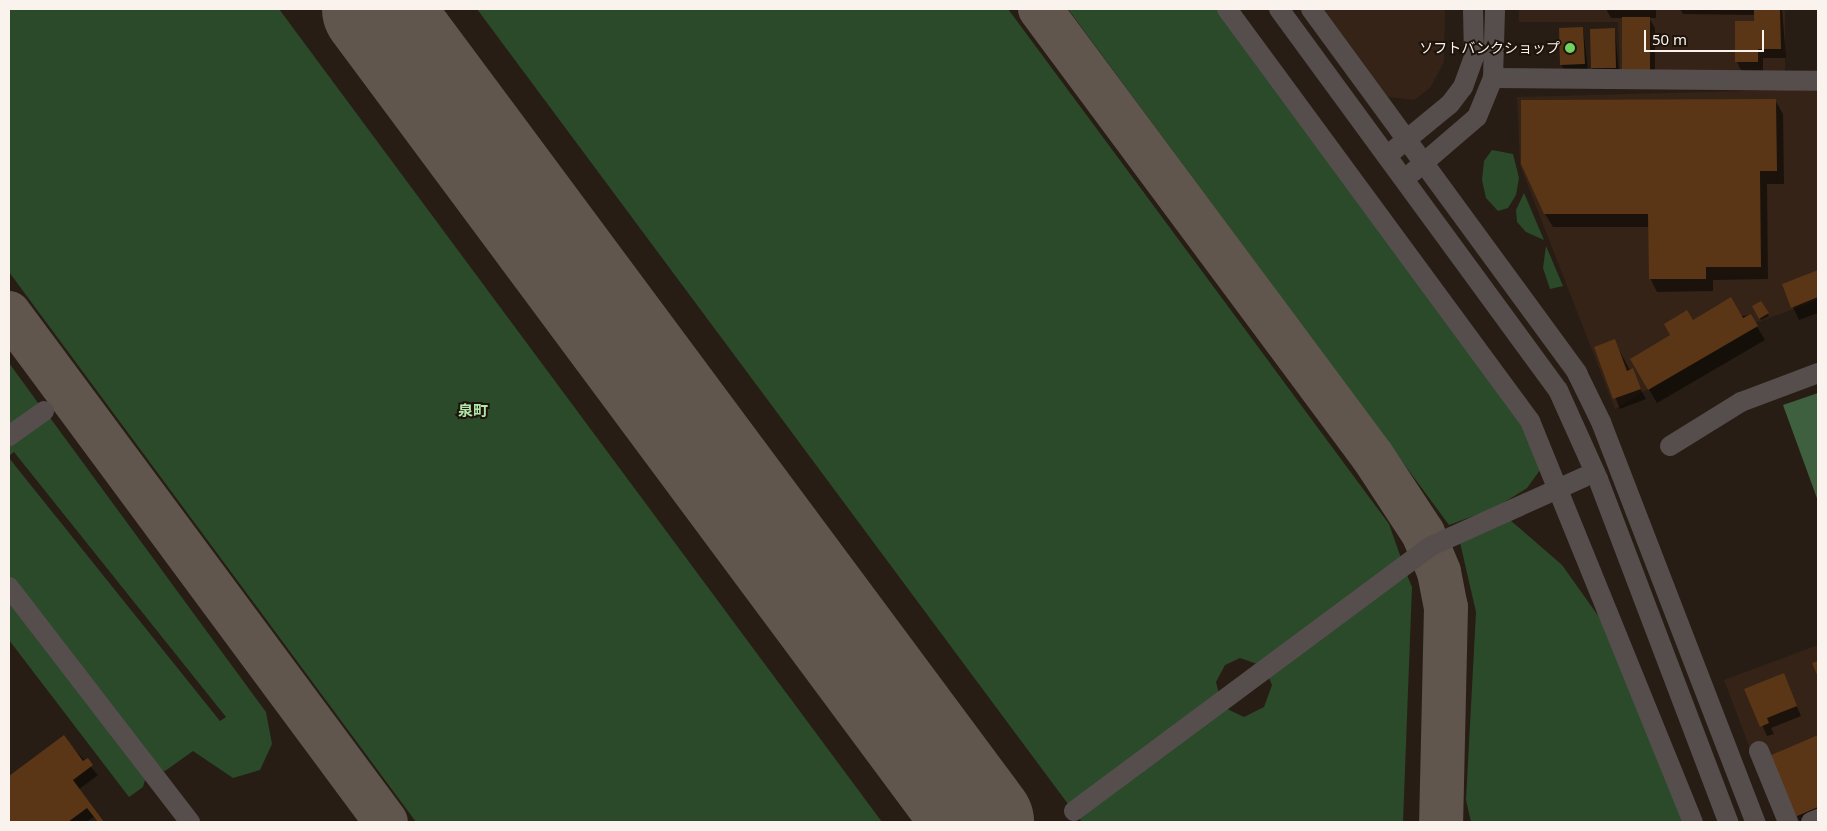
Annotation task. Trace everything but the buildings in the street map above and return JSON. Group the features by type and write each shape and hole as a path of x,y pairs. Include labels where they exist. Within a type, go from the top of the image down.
{"street":[{"path":"1227,9 1511,390 1559,486 1693,822"},
{"path":"1280,9 1558,390 1598,479 1728,822"},
{"path":"1311,9 1405,141 1551,334 1581,381 1601,422 1754,822"},
{"path":"1387,156 1450,104 1462,87 1474,57 1473,9"},
{"path":"1404,180 1477,116 1493,78 1495,9"},
{"path":"1493,78 1818,81"},
{"path":"1670,446 1741,402 1818,373"},
{"path":"9,436 44,411"},
{"path":"1074,811 1429,547 1559,486 1584,477"},
{"path":"9,587 190,822"},
{"path":"1759,751 1788,822"},
{"path":"1811,822 1818,819"}],"shaded area":[{"path":"1323,9 1445,9 1444,62 1430,88 1414,100 1381,96"},
{"path":"1519,9 1785,9 1785,72 1620,73 1618,22 1519,22"},
{"path":"1818,89 1818,300 1758,322 1615,409 1520,165 1517,97"},
{"path":"1818,645 1818,822 1778,822 1724,680"}],"green space":[{"path":"9,9 279,9 882,822 416,822 9,272"},
{"path":"477,9 1008,9 1389,524 1401,558 1260,665 1240,658 1225,665 1216,682 1220,698 1071,808"},
{"path":"1068,9 1223,9 1504,387 1543,466 1527,488 1495,508 1449,525"},
{"path":"1492,150 1513,154 1519,178 1516,195 1508,208 1498,211 1486,198 1482,180 1484,161"},
{"path":"1524,193 1544,240 1526,232 1517,222 1516,210"},
{"path":"1546,246 1563,286 1550,289 1543,268"},
{"path":"9,363 41,407 9,430"},
{"path":"1818,393 1818,501 1783,405"},
{"path":"48,415 266,712 272,744 260,770 233,778 193,751 165,771 155,769 9,577 9,458 220,721 226,717 14,452 9,456 9,443"},
{"path":"1510,520 1562,565 1614,638 1690,822 1471,822 1466,800 1476,612 1459,538"},
{"path":"1407,575 1412,587 1403,822 1082,822 1076,814 1223,707 1244,717 1264,707 1272,685 1267,673"},
{"path":"9,599 146,777 143,787 129,797 9,640"}],"taxiway":[{"path":"1040,9 1373,457 1423,533 1439,572 1446,607 1441,822"},
{"path":"9,313 386,822"}],"runway":[{"path":"376,9 980,822"}],"place":[{"name":"ソフトバンクショップ","path":"1570,48"}],"district":[{"name":"泉町","path":"473,411"}]}
